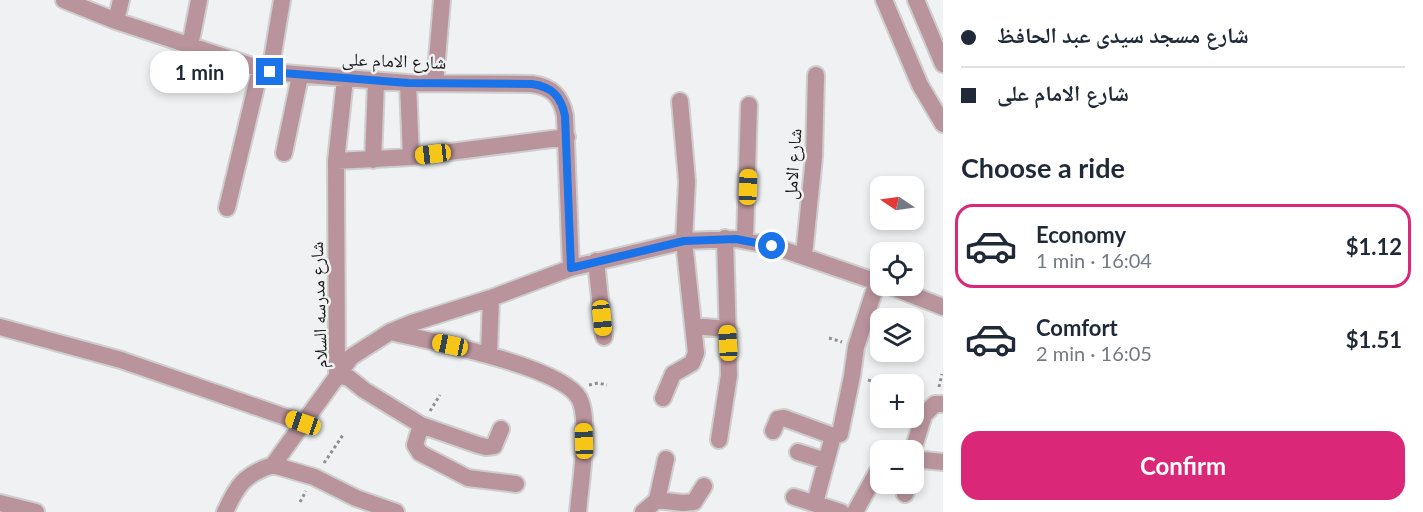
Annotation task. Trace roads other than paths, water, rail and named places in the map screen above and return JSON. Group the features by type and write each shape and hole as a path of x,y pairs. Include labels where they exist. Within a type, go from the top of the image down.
{"street":[{"name":"شارع الامام على","path":"64,0 116,21 265,71 376,82 545,86 563,103 567,138 571,268"},
{"path":"116,21 121,0"},
{"path":"190,46 199,0"},
{"path":"227,208 282,0"},
{"path":"435,83 442,0"},
{"path":"884,0 920,85 943,124"},
{"path":"916,0 943,64"},
{"name":"شارع الامل","path":"804,255 814,157 816,75"},
{"path":"284,153 300,76"},
{"name":"شارع مدرسه السلام","path":"345,79 336,161 337,375 350,378 364,390 421,425 486,447 494,446 501,429"},
{"path":"373,160 376,82"},
{"path":"408,83 411,157"},
{"path":"663,398 673,374 692,363 696,358 684,241 687,181 680,101"},
{"path":"745,240 749,105"},
{"path":"336,161 411,157 567,138"},
{"path":"273,465 351,357 390,332 571,268 684,241 725,238 745,240 804,255 870,279"},
{"path":"719,440 728,389 725,238"},
{"path":"596,261 604,337"},
{"path":"773,431 778,419 784,418 833,436 839,436 842,431 856,347 877,296"},
{"path":"914,296 943,308"},
{"path":"489,354 491,298"},
{"path":"694,326 727,329"},
{"path":"0,327 121,360 303,423"},
{"path":"390,332 489,354 565,386 579,398 584,441 578,512"},
{"path":"918,440 924,415 935,404 943,404"},
{"path":"421,425 415,445 420,453 468,478 516,484"},
{"path":"815,503 833,436"},
{"path":"798,452 826,461"},
{"path":"643,512 657,500 666,459"},
{"path":"924,461 943,462"},
{"path":"225,512 235,492 245,480 255,471 273,465 314,477 357,498 396,512"},
{"path":"855,512 870,485"},
{"path":"657,500 690,504 696,500 704,486"},
{"path":"794,497 842,512"},
{"path":"0,503 36,512"}]}
